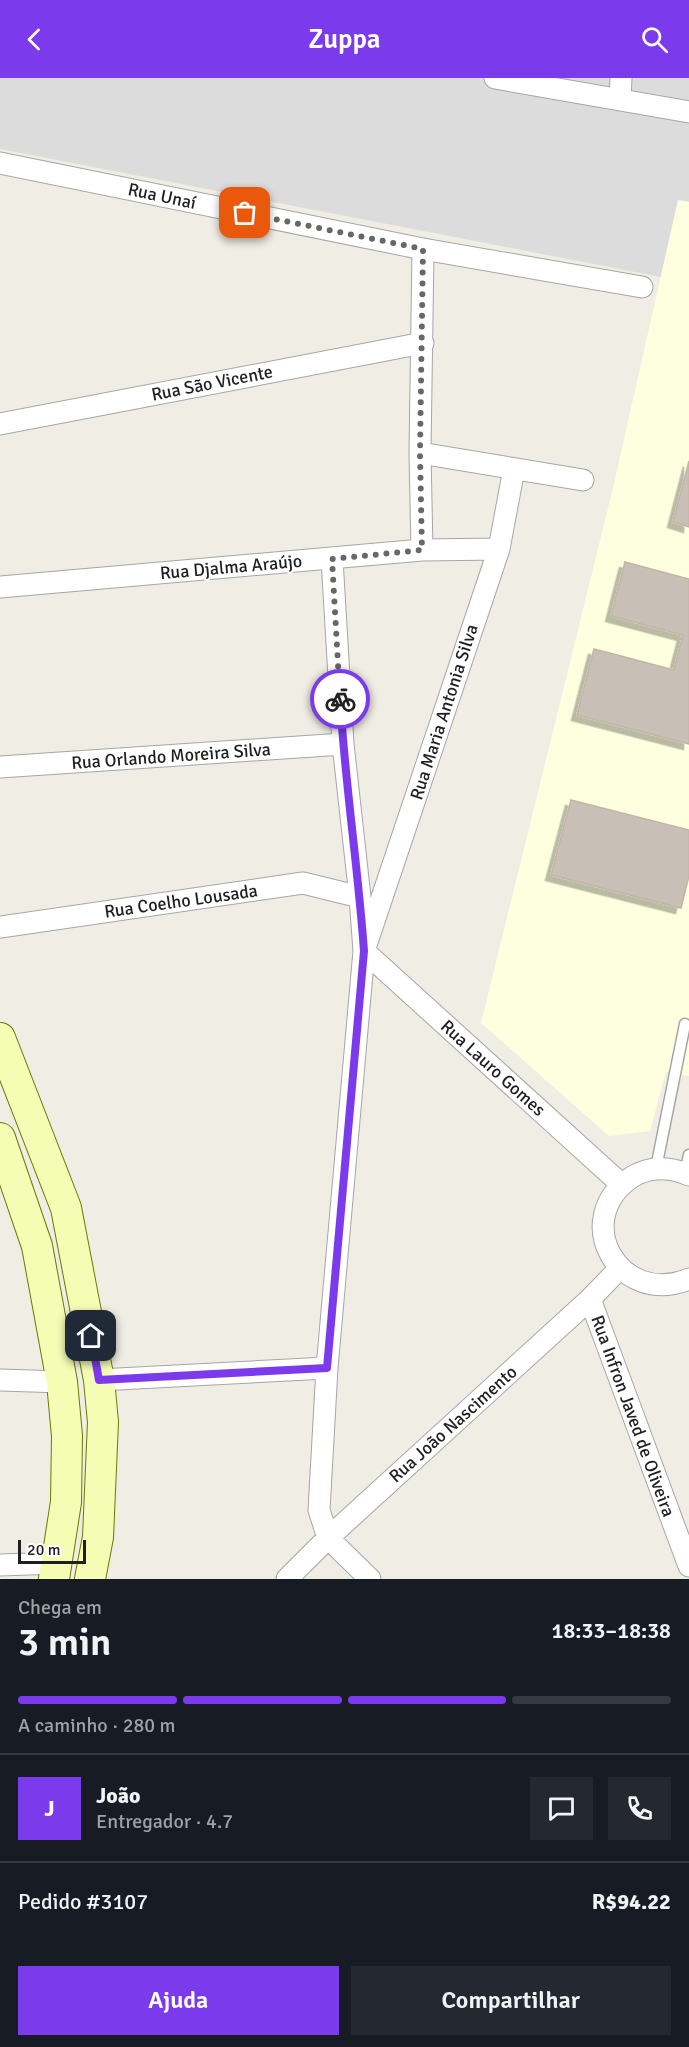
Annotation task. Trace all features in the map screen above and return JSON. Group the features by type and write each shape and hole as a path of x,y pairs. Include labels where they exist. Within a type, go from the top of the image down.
{"main road":[{"path":"0,1038 66,1208 99,1380 103,1422 98,1526 90,1579"},
{"path":"0,1138 37,1246 62,1382 67,1436 66,1502 56,1571"}],"street":[{"path":"495,78 689,112"},
{"path":"620,100 621,78"},
{"name":"Rua Unaí","path":"0,162 423,249 642,287"},
{"path":"422,550 420,453 423,249"},
{"name":"Rua São Vicente","path":"0,424 423,343"},
{"path":"420,453 583,480"},
{"name":"Rua Maria Antonia Silva","path":"364,951 499,549 514,469"},
{"name":"Rua Djalma Araújo","path":"0,587 422,550 499,549"},
{"path":"332,559 343,744 364,951 327,1368 319,1510 328,1538 370,1579"},
{"name":"Rua Orlando Moreira Silva","path":"0,767 343,744"},
{"name":"Rua Coelho Lousada","path":"0,927 303,883 360,897"},
{"name":"Rua Lauro Gomes","path":"364,951 621,1184"},
{"path":"688,1168 656,1168 638,1174 621,1184 610,1199 604,1216 603,1235 609,1253 620,1268 636,1280 656,1286 676,1285 689,1280"},
{"name":"Rua João Nascimento","path":"287,1579 328,1538 590,1299 620,1268"},
{"name":"Rua Infron Javed de Oliveira","path":"590,1299 689,1566"},
{"path":"99,1380 327,1368"},
{"path":"0,1380 62,1382"},
{"path":"0,1565 56,1571"}],"lane":[{"path":"656,1168 685,1024"}],"shaded area":[{"path":"0,78 689,78 689,202 678,201 661,277 0,149"},
{"path":"678,200 689,202 689,1076 666,1072 650,1131 609,1136 481,1023 613,488"}],"building":[{"path":"689,461 689,527 673,522"},
{"path":"625,562 689,579 689,744 577,715 594,649 674,670 683,635 611,616"},
{"path":"571,800 689,830 689,876 681,908 551,875"}],"way so far":[{"path":"245,213 423,249 420,453 422,550 332,559 340,699"}],"route":[{"path":"91,1336 99,1380 327,1368 364,951 340,699"}]}
